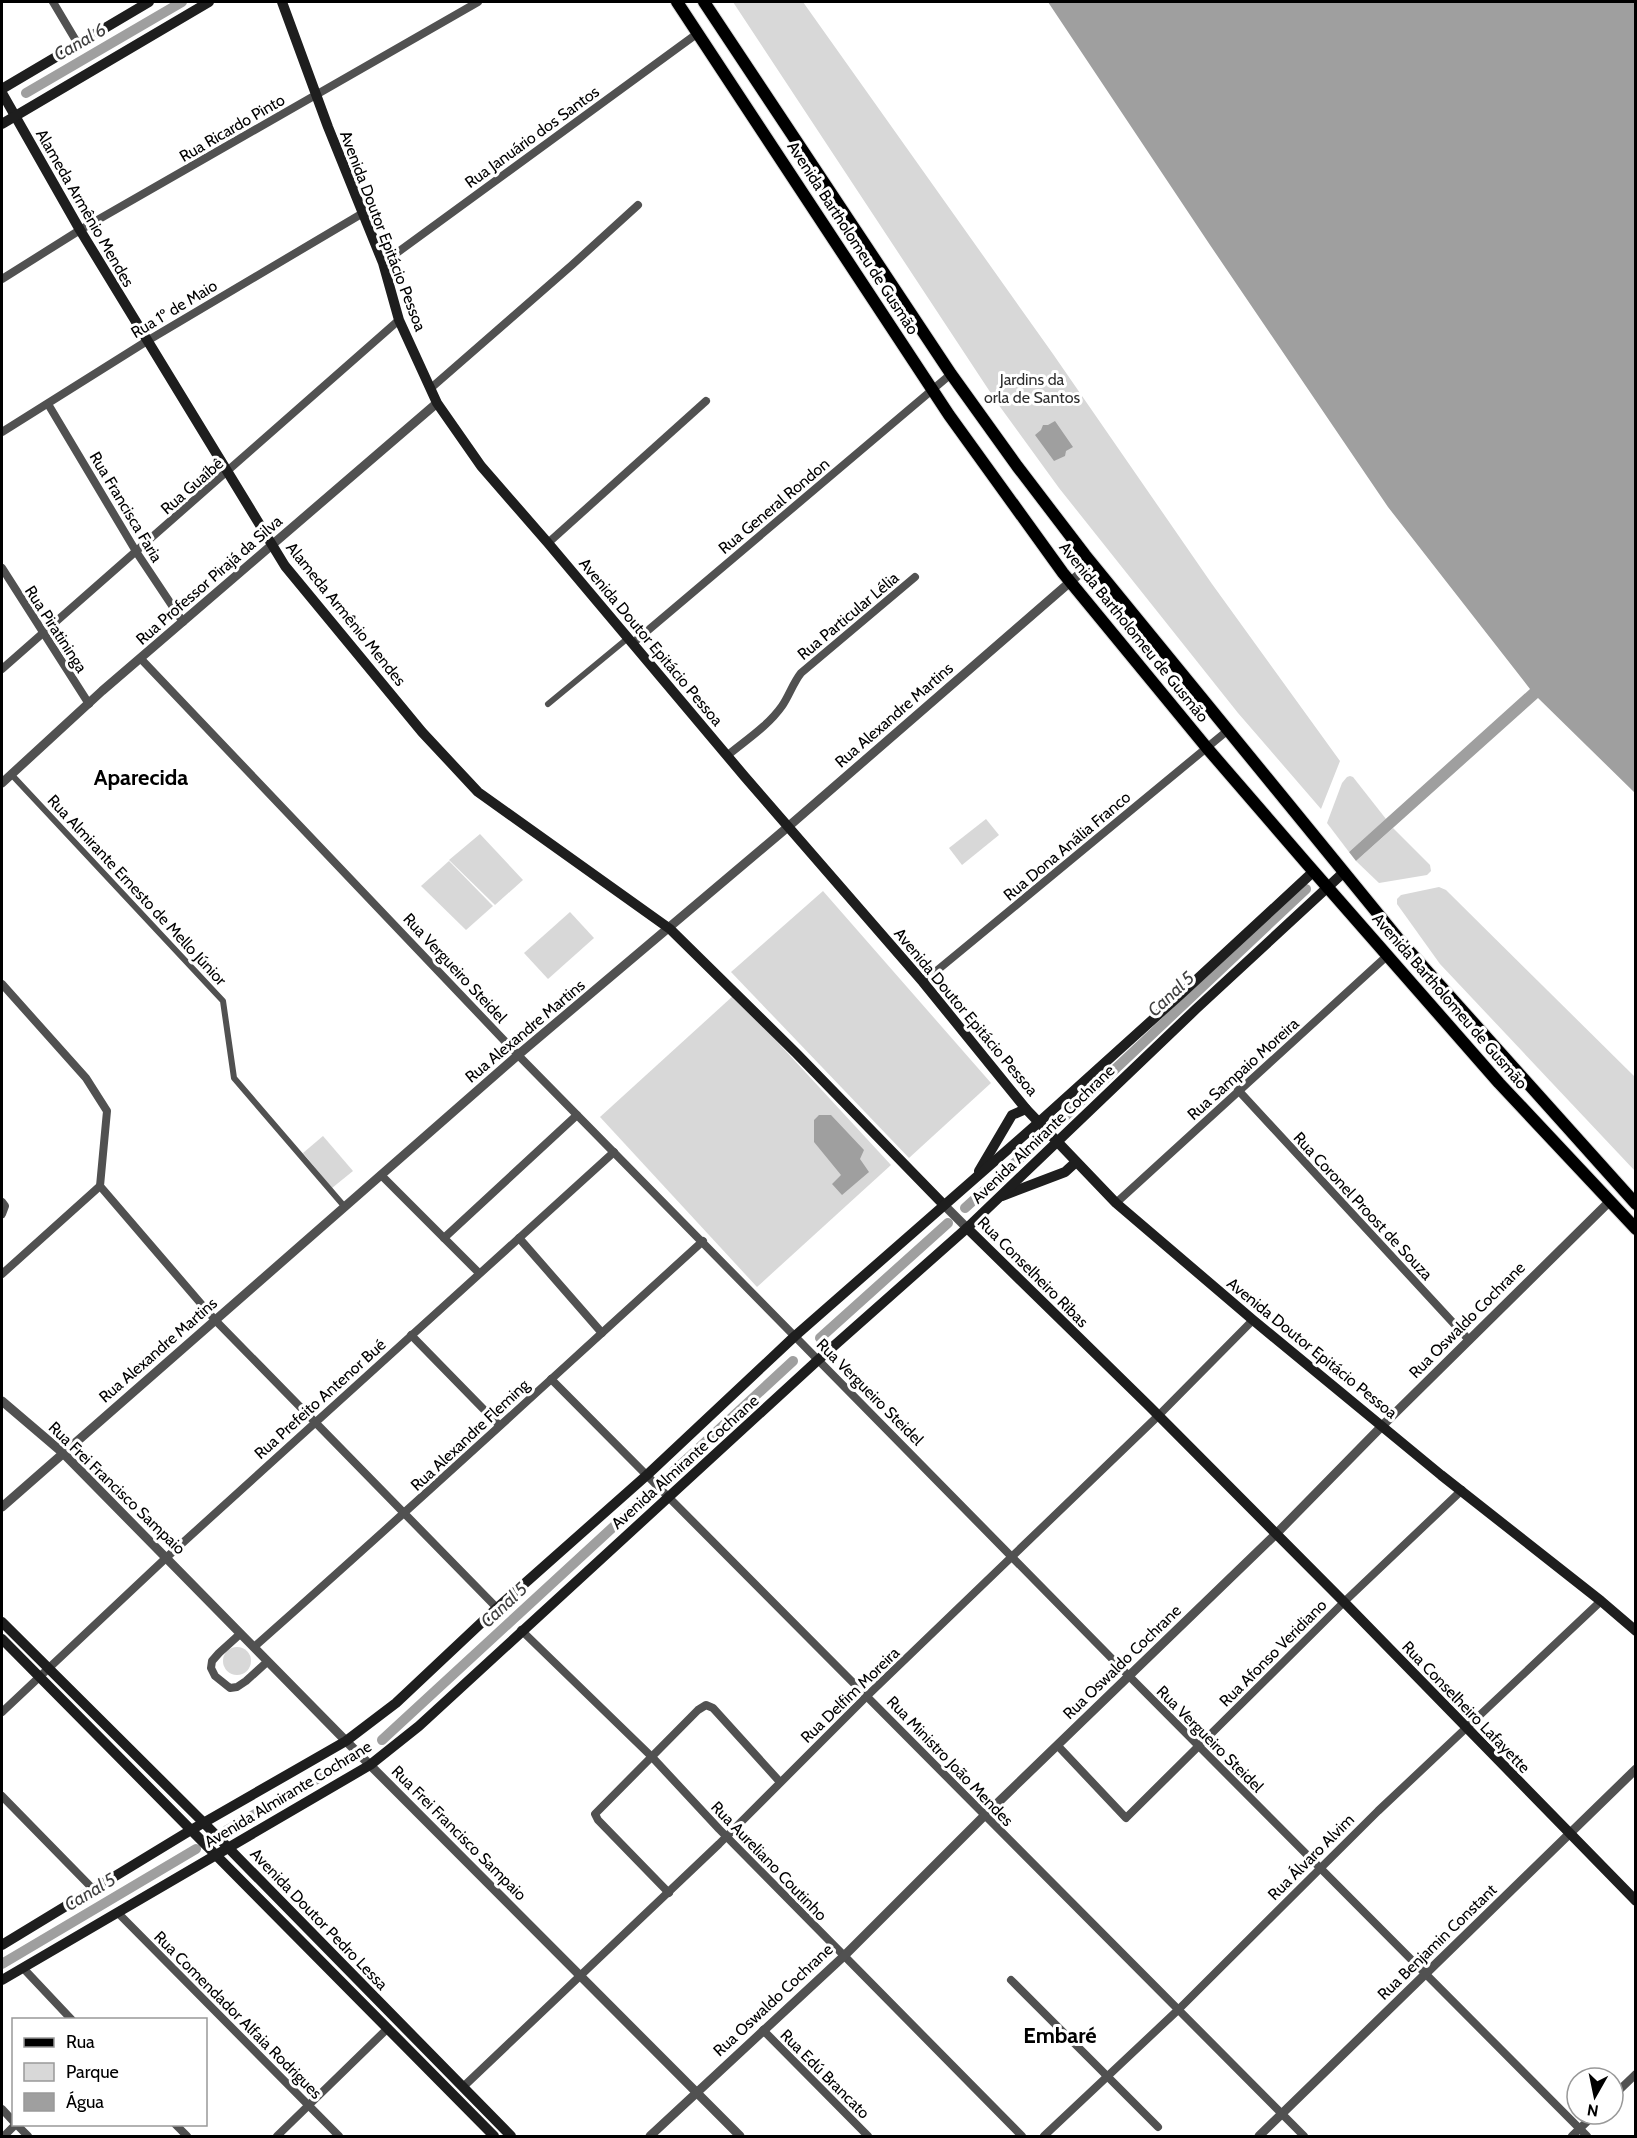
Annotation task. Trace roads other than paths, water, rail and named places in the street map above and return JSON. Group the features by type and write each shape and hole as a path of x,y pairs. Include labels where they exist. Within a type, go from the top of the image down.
{"main road":[{"path":"2,93 149,2"},
{"path":"2,124 12,112 209,2"},
{"name":"Avenida Doutor Epitácio Pessoa","path":"282,2 316,96 383,263 399,320 437,403 481,466 923,982 1026,1109 1116,1203 1253,1320 1635,1630"},
{"name":"Avenida Bartholomeu de Gusmão","path":"677,2 932,389 1003,492 1070,581 1207,747 1314,871 1499,1083 1635,1229"},
{"name":"Avenida Bartholomeu de Gusmão","path":"704,2 951,374 1017,466 1092,563 1227,731 1430,976 1635,1204"},
{"name":"Alameda Armênio Mendes","path":"2,93 80,230 285,566 445,758 478,792 670,929"},
{"name":"Avenida Almirante Cochrane","path":"2,1945 191,1830 348,1744 396,1703 497,1608 649,1477 797,1338 946,1207 975,1178 1041,1126 1314,871"},
{"name":"Avenida Almirante Cochrane","path":"2,1980 369,1764 419,1726 667,1495 965,1227 1054,1139 1344,873"},
{"name":"Rua Conselheiro Ribas","path":"670,929 796,1053 946,1207"},
{"path":"975,1178 1011,1115 1026,1109"},
{"path":"996,1198 1065,1172 1076,1162"},
{"name":"Rua Conselheiro Ribas","path":"965,1227 1276,1534"},
{"name":"Rua Conselheiro Lafayette","path":"1276,1534 1467,1726 1514,1779 1635,1901"},
{"name":"Avenida Doutor Pedro Lessa","path":"2,1622 229,1848 511,2136"},
{"name":"Avenida Doutor Pedro Lessa","path":"2,1639 494,2136"}],"street":[{"path":"53,2 78,44"},
{"name":"Rua Ricardo Pinto","path":"2,279 80,230 478,2"},
{"name":"Rua Januário dos Santos","path":"383,263 698,33"},
{"path":"431,388 638,205"},
{"name":"Rua 1º de Maio","path":"2,432 147,341 363,213"},
{"name":"Rua Guaíbê","path":"2,669 399,320"},
{"name":"Rua General Rondon","path":"631,641 951,374"},
{"path":"548,543 706,401"},
{"name":"Rua Professor Pirajá da Silva","path":"2,783 88,704 437,403"},
{"name":"Rua Francisca Faria","path":"48,404 136,553 183,622"},
{"name":"Rua Alexandre Martins","path":"2,1507 518,1054 670,929 1092,563"},
{"name":"Rua Piratininga","path":"2,568 88,704"},
{"name":"Rua Particular Lélia","path":"728,755 772,718 783,705 801,673 915,577"},
{"path":"548,704 631,641"},
{"name":"Rua Vergueiro Steidel","path":"141,659 577,1115 1129,1676 1587,2136"},
{"name":"Rua Dona Anália Franco","path":"923,982 1227,731"},
{"name":"Rua Almirante Ernesto de Mello Júnior","path":"11,774 223,1001 234,1078 344,1206"},
{"name":"Rua Sampaio Moreira","path":"1116,1203 1388,955"},
{"path":"2,984 86,1078 106,1112 100,1186 2,1274"},
{"name":"Rua Coronel Proost de Souza","path":"1238,1090 1468,1340"},
{"path":"444,1238 577,1115"},
{"name":"Rua Prefeito Antenor Bué","path":"2,1712 167,1557 614,1152"},
{"path":"381,1175 479,1273"},
{"path":"100,1186 215,1320 497,1608"},
{"path":"2,1202 5,1206 2,1214"},
{"name":"Rua Oswaldo Cochrane","path":"650,2136 844,1956 984,1816 1276,1534 1468,1340 1609,1202"},
{"name":"Rua Conselheiro Ribas","path":"946,1207 965,1227"},
{"path":"519,1238 602,1333"},
{"name":"Rua Alexandre Fleming","path":"254,1647 405,1514 499,1425 703,1241"},
{"name":"Rua Delfim Moreira","path":"463,2087 669,1893 867,1696 1158,1416 1253,1320"},
{"path":"411,1335 499,1425"},
{"name":"Rua Ministro João Mendes","path":"550,1379 1304,2136"},
{"name":"Rua Frei Francisco Sampaio","path":"2,1401 63,1453 348,1744 740,2136"},
{"name":"Rua Afonso Veridiano","path":"1058,1746 1126,1818 1344,1602 1462,1490"},
{"name":"Rua Álvaro Alvim","path":"1044,2136 1179,2008 1319,1868 1601,1601"},
{"name":"Rua Aureliano Coutinho","path":"522,1630 652,1757 726,1837 1023,2136"},
{"path":"240,1634 212,1661 211,1668 221,1682 230,1688 237,1688 267,1662"},
{"path":"669,1893 598,1820 596,1814 652,1757 706,1705 713,1708 780,1782"},
{"name":"Rua Benjamin Constant","path":"1259,2136 1635,1769"},
{"path":"2,1796 94,1890"},
{"name":"Rua Comendador Alfaia Rodrigues","path":"118,1913 339,2136"},
{"path":"23,1968 71,2018"},
{"path":"1011,1980 1158,2127"},
{"path":"277,2136 388,2028"},
{"name":"Rua Edú Brancato","path":"763,2030 867,2136"},
{"path":"1572,2136 1583,2126"}],"water":[{"path":"1048,2 1635,2 1635,793 1538,698 1356,861 1349,852 1530,689 1388,507"},
{"path":"1055,421 1073,447 1066,451 1065,456 1054,461 1035,435 1043,425"},
{"path":"819,1115 831,1115 864,1150 860,1159 869,1172 842,1195 832,1184 841,1175 814,1142 814,1120"}],"waterway":[{"name":"Canal 6","path":"26,93 182,2"},
{"name":"Canal 5","path":"1059,1122 1306,889"},
{"name":"Canal 5","path":"965,1208 1039,1141"},
{"name":"Canal 5","path":"820,1338 948,1223"},
{"name":"Canal 5","path":"674,1471 793,1361"},
{"name":"Canal 5","path":"382,1740 649,1494"},
{"name":"Canal 5","path":"227,1830 345,1763"},
{"name":"Canal 5","path":"2,1964 196,1849"}],"district":[{"name":"Aparecida","path":"141,777"},
{"name":"Embaré","path":"1060,2035"}],"park label":[{"name":"Jardins da orla de Santos","path":"1032,388"}]}
